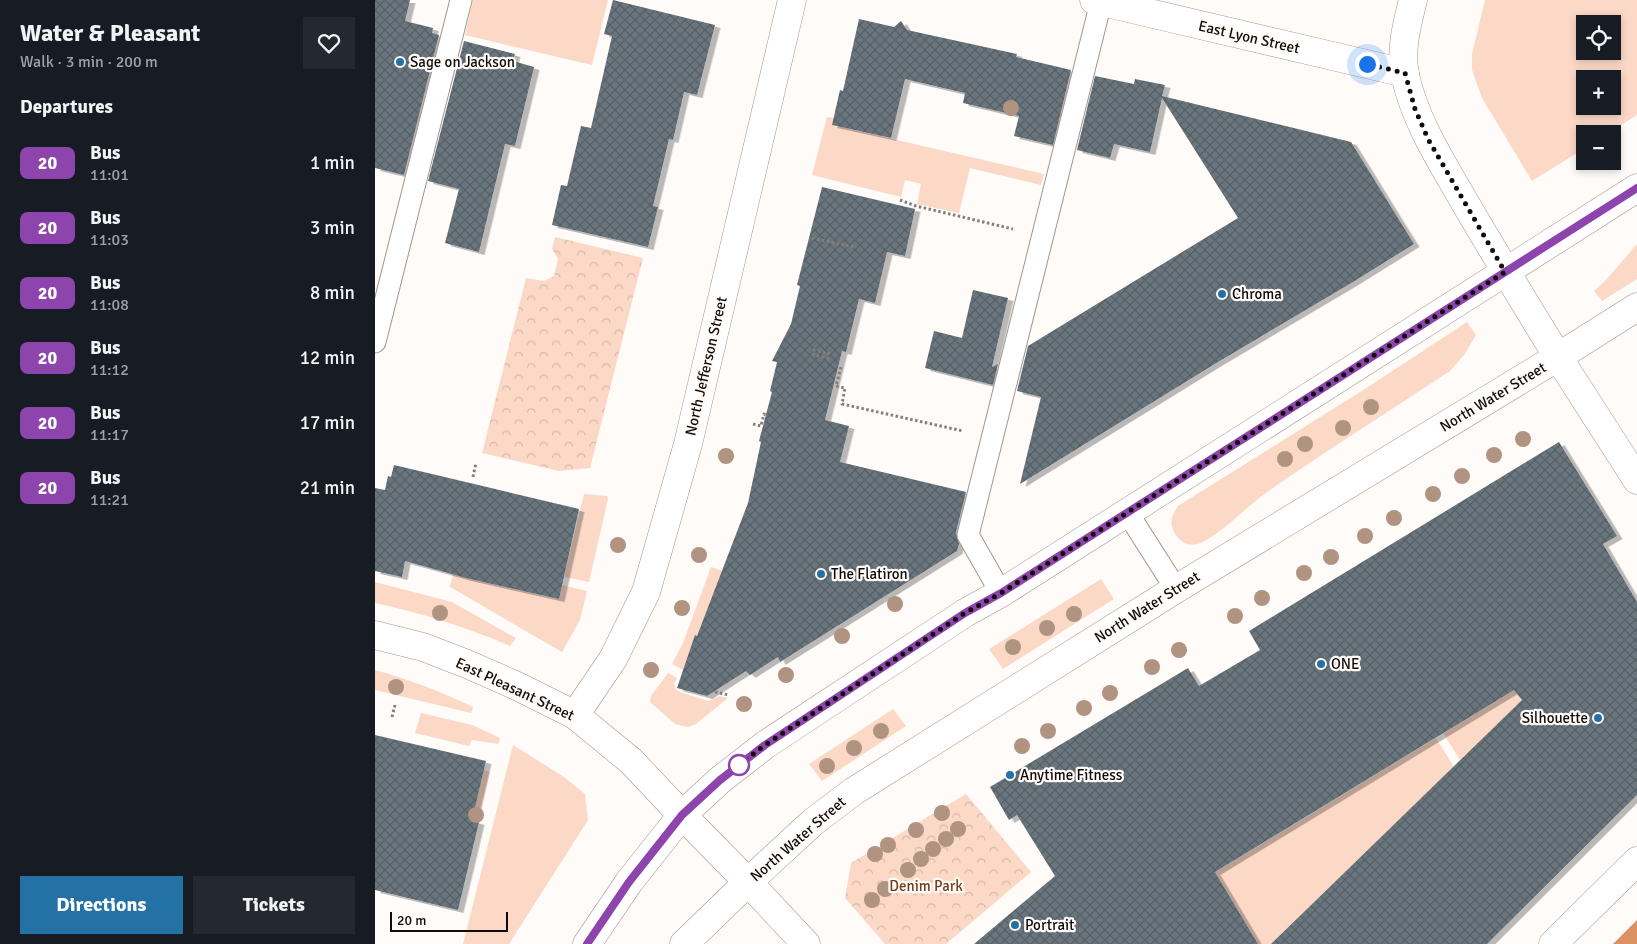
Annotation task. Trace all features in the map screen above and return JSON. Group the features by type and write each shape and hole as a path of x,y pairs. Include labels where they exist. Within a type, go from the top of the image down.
{"main road":[{"name":"North Jefferson Street","path":"575,715 613,659 646,592 688,444 792,0"},
{"path":"1413,0 1405,43 1405,73 1415,109 1428,139 1505,272 1637,480"},
{"name":"East Lyon Street","path":"1098,1 1405,73"},
{"path":"587,944 629,882 682,815 720,780 765,745 965,613 1001,593 1637,188"},
{"name":"North Water Street","path":"684,944 813,822 854,791 1176,589 1637,307"},
{"name":"East Pleasant Street","path":"375,635 423,647 467,664 575,715 631,761 806,944"},
{"path":"1553,944 1637,861"}],"lane":[{"path":"375,342 461,0"},
{"path":"1001,593 968,535 1043,236 1098,1"},
{"path":"1127,512 1176,589"}],"path":[{"path":"900,200 944,213 1043,236"},
{"path":"812,238 853,247"},
{"path":"830,359 812,352 831,354"},
{"path":"841,367 836,386 845,388 842,404 992,438"},
{"path":"753,424 761,426 764,414 766,415"},
{"path":"473,477 476,464"},
{"path":"715,692 729,695"},
{"path":"392,717 395,705"}],"green space":[{"path":"473,0 608,0 592,65 465,35"},
{"path":"1485,0 1637,0 1637,115 1621,125 1576,125 1576,154 1532,181 1482,98 1472,70 1472,54"},
{"path":"827,117 834,118 832,125 1044,174 1041,185 970,168 959,213 917,204 921,184 905,180 901,197 812,175"},
{"path":"555,237 643,258 590,468 559,471 482,453 526,278 544,281 554,276 558,259 552,249"},
{"path":"1637,244 1637,279 1602,301 1594,291"},
{"path":"1467,322 1476,335 1464,355 1450,371 1263,495 1212,537 1193,545 1181,541 1175,535 1172,521 1178,506 1368,387"},
{"path":"584,494 607,496 608,499 589,582 564,577"},
{"path":"711,567 723,571 683,670 672,664 683,643"},
{"path":"453,574 558,599 562,585 587,591 580,620 562,652 450,587"},
{"path":"1101,579 1114,599 1003,669 989,649"},
{"path":"375,582 452,602 516,638 510,646 444,621 375,603"},
{"path":"1617,609 1460,760 1427,707"},
{"path":"375,670 461,701 473,707 471,713 375,690"},
{"path":"668,673 677,678 674,684 677,691 708,701 720,696 728,698 696,724 688,727 675,724 650,702 651,696"},
{"path":"893,709 906,726 822,781 809,764"},
{"path":"421,713 472,725 500,738 498,744 472,740 469,746 415,733"},
{"path":"1436,738 1454,767 1271,944 1258,944 1215,872"},
{"path":"513,745 564,777 585,794 588,820 509,944 463,944"},
{"path":"484,770 490,772 479,822 375,797"},
{"name":"Denim Park","path":"966,794 1031,872 946,944 885,944 845,898 851,863"}],"shaded area":[{"path":"1637,920 1637,944 1613,944"}],"building":[{"name":"Sage on Jackson","path":"375,0 410,0 405,21 433,28 432,33 439,35 404,175 375,168"},
{"path":"613,0 715,25 697,95 684,92 673,140 669,139 653,206 658,207 648,247 552,225 561,185 567,186 581,126 591,128 612,36 604,34"},
{"path":"859,19 894,27 901,21 907,30 1017,54 1016,57 1071,70 1053,145 1014,136 1019,116 963,103 965,93 905,79 891,138 832,125 840,90 843,91"},
{"path":"464,41 515,54 513,61 534,67 515,146 505,144 479,252 445,243 459,189 428,181"},
{"name":"Chroma","path":"1095,76 1134,84 1135,79 1165,85 1162,96 1351,142 1414,244 1020,484 1041,397 1017,391 1028,346 1238,218 1162,98 1150,152 1114,144 1110,158 1077,150"},
{"name":"The Flatiron","path":"822,187 915,209 905,256 887,252 875,303 859,299 846,352 842,351 825,420 849,426 840,462 966,492 956,532 959,544 957,551 780,662 778,657 750,675 746,671 707,696 677,688 695,635 697,636 748,503 761,442 759,441 772,392 770,391 777,362 772,361 791,324 800,286 797,285"},
{"path":"973,290 1008,298 992,367 998,364 993,385 925,368 934,331 962,338"},
{"path":"1559,442 1617,536 1603,544 1637,602 1637,795 1487,944 1271,944 1522,700 1514,690 1215,872 1258,944 974,944 1055,876 1017,815 1009,820 990,787 1188,668 1199,686 1260,650 1249,631"},
{"path":"394,465 579,509 559,599 466,578 405,561 402,577 375,571 375,488 385,490 388,476 391,477"},
{"path":"375,735 486,761 472,820 479,822 458,910 375,890"}],"bus line":[{"name":"20","path":"587,944 629,882 682,815 720,780 765,745 965,613 1001,593 1637,188"}],"place":[{"name":"Sage on Jackson","path":"400,62"},
{"name":"Chroma","path":"1222,294"},
{"name":"The Flatiron","path":"821,574"},
{"name":"ONE","path":"1321,664"},
{"name":"Silhouette","path":"1598,718"},
{"name":"Anytime Fitness","path":"1010,775"},
{"name":"Portrait","path":"1015,925"}],"route":[{"path":"739,765 765,745 965,613 1001,593 1505,272 1428,139 1415,109 1405,73 1367,64"}]}
